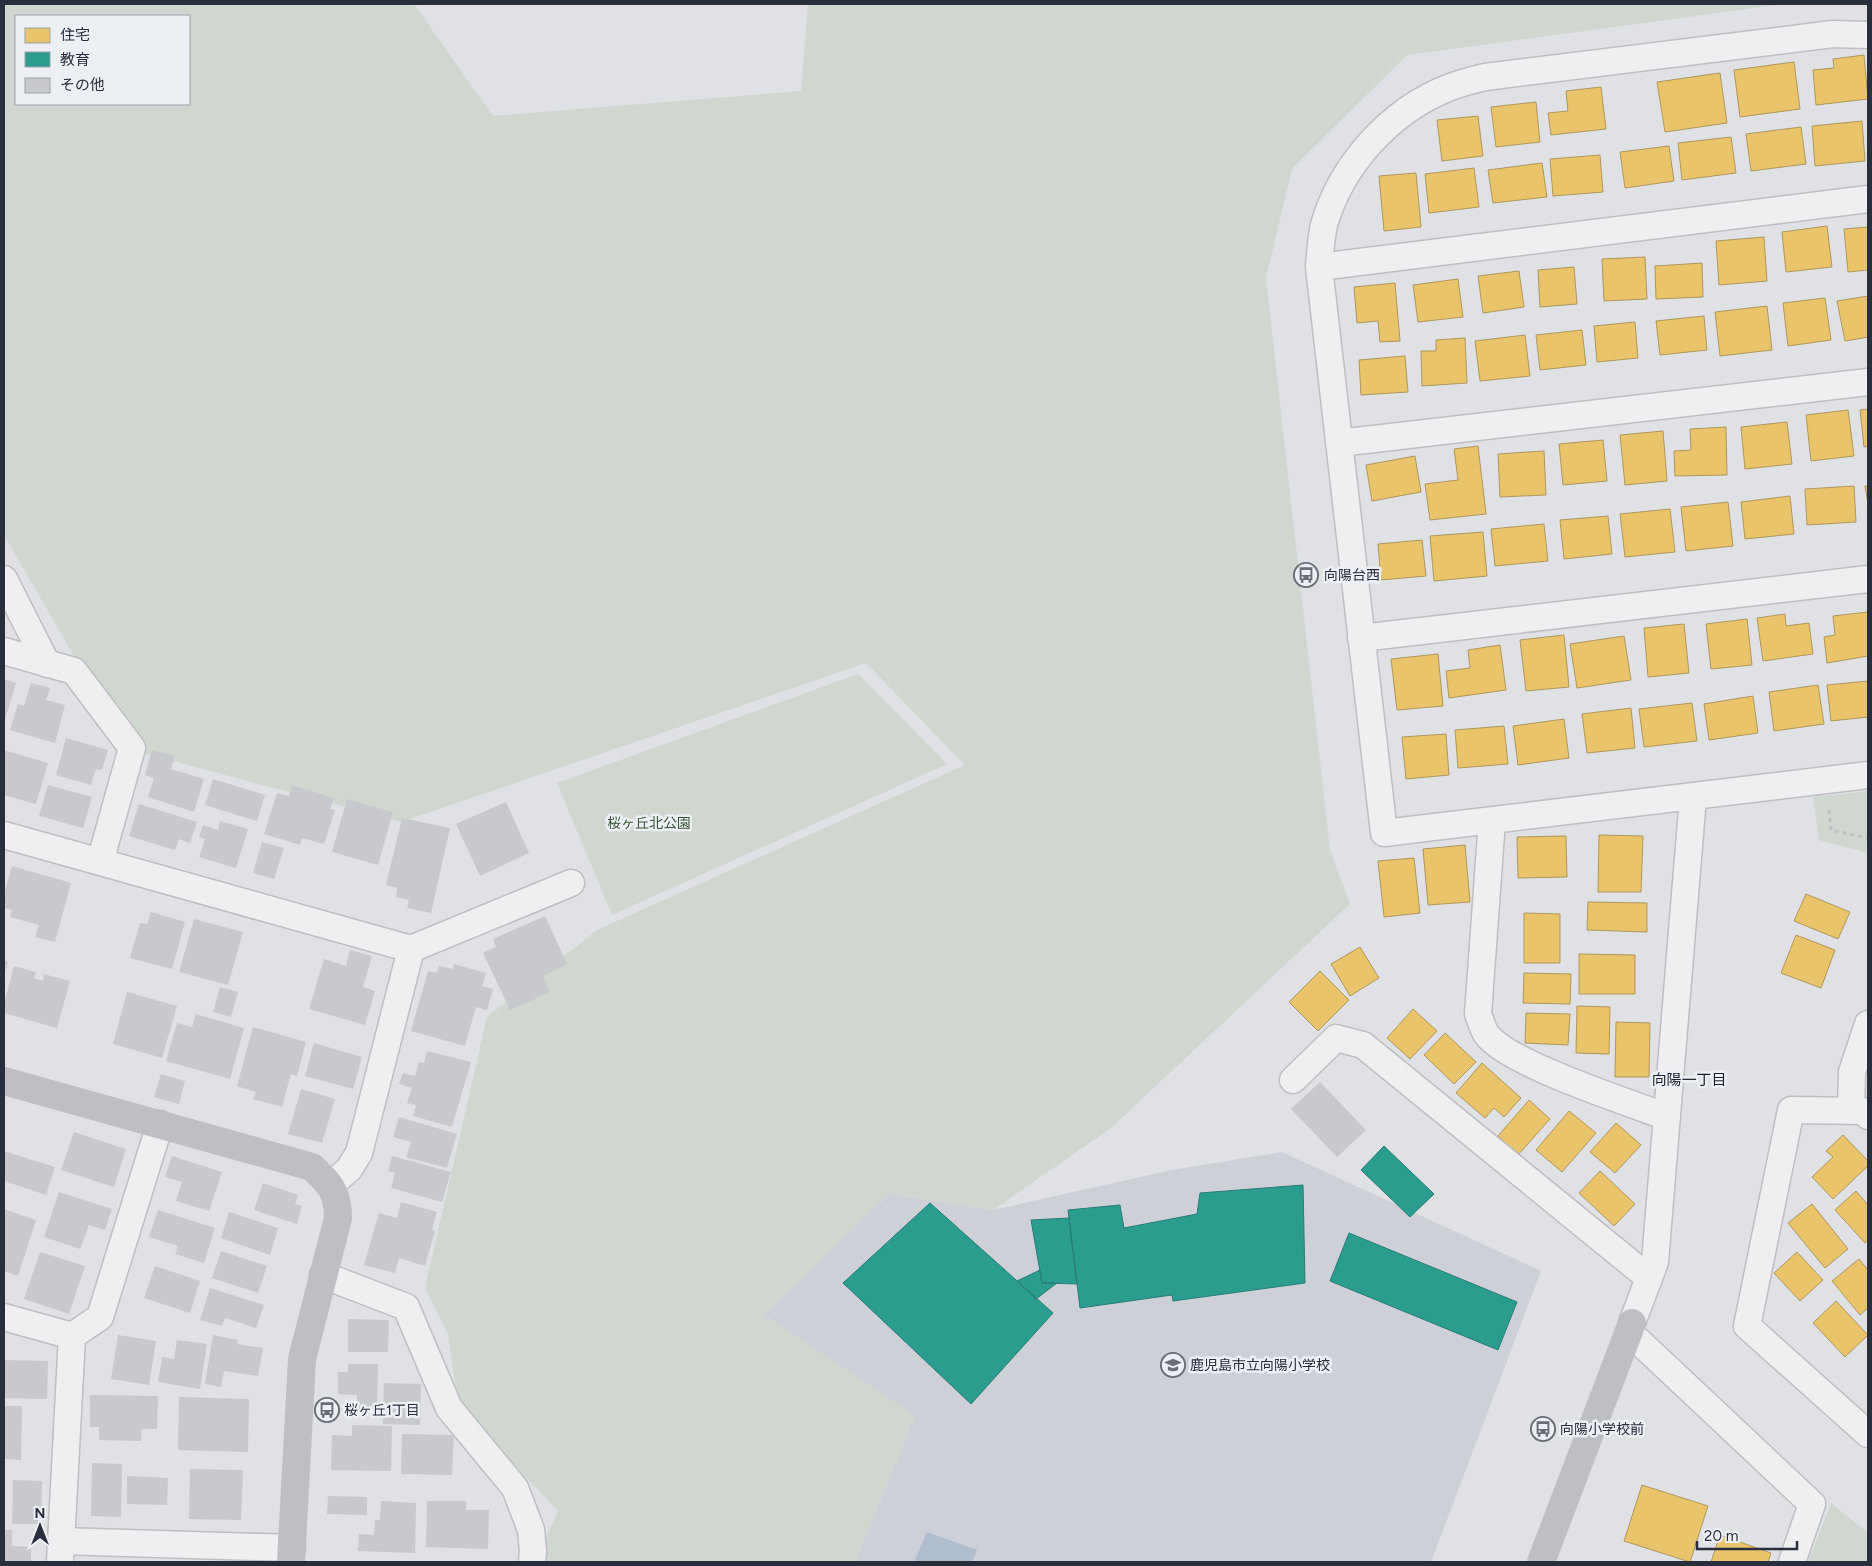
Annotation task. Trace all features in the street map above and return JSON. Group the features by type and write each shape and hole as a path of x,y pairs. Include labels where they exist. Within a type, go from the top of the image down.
{"street":[{"path":"1868,34 1833,34 1494,75 1448,88 1418,103 1382,130 1356,160 1324,225 1318,267 1384,833 1868,775"},
{"path":"1318,267 1868,198"},
{"path":"1338,443 1868,382"},
{"path":"1361,638 1868,578"},
{"path":"4,579 47,664"},
{"path":"4,652 74,671 132,748 100,862"},
{"path":"1541,1562 1655,1262 1693,797"},
{"path":"1492,820 1478,1014 1487,1035 1503,1049 1527,1062 1667,1117"},
{"path":"4,835 411,949 571,883"},
{"path":"331,1184 349,1169 359,1153 411,949"},
{"path":"1868,1024 1852,1072 1860,1114 1791,1110 1747,1326 1868,1434"},
{"path":"1293,1080 1336,1038 1363,1045 1649,1278"},
{"path":"4,1081 312,1167 331,1184 338,1203 338,1218 302,1359 292,1555 60,1552 72,1336"},
{"path":"4,1317 72,1336 100,1317 160,1124"},
{"path":"323,1275 406,1307 449,1408 515,1488 531,1530 532,1562"},
{"path":"1630,1327 1812,1504 1792,1562"}],"path":[{"path":"1827,780 1831,830 1868,838"}],"shaded area":[{"name":"鹿児島市立向陽小学校","path":"1282,1152 1541,1271 1431,1562 855,1562 915,1416 764,1315 889,1194 993,1210 1172,1170"}],"green space":[{"path":"4,4 414,4 493,116 801,91 808,4 1784,4 1407,55 1292,169 1266,278 1330,850 1350,904 1111,1128 993,1210 889,1194 764,1315 915,1416 855,1562 541,1562 542,1546 558,1511 458,1405 448,1334 425,1288 487,1017 597,930 965,765 866,663 401,822 128,749 4,535"},
{"name":"桜ヶ丘北公園","path":"858,674 947,764 612,915 557,783"},
{"path":"1868,791 1868,853 1819,840 1813,797"},
{"path":"1831,1503 1868,1533 1868,1562 1808,1562"}],"water":[{"path":"927,1532 977,1550 972,1562 914,1562"}],"building: 住宅":[{"path":"1864,55 1868,99 1816,105 1813,70 1834,68 1833,59"},
{"path":"1794,62 1800,109 1740,117 1734,70"},
{"path":"1720,73 1727,123 1665,132 1657,82"},
{"path":"1601,87 1606,129 1551,135 1548,113 1568,111 1566,91"},
{"path":"1536,102 1540,142 1496,147 1491,107"},
{"path":"1478,116 1483,156 1442,161 1437,120"},
{"path":"1862,121 1865,161 1815,166 1812,126"},
{"path":"1801,127 1806,164 1751,171 1746,134"},
{"path":"1731,137 1736,173 1682,180 1678,143"},
{"path":"1669,146 1674,181 1625,188 1620,152"},
{"path":"1600,155 1603,192 1553,196 1550,159"},
{"path":"1542,163 1547,197 1493,203 1488,170"},
{"path":"1474,168 1479,207 1429,213 1425,174"},
{"path":"1416,173 1421,227 1384,231 1379,176"},
{"path":"1827,226 1832,267 1786,272 1782,232"},
{"path":"1868,227 1868,270 1848,272 1844,229"},
{"path":"1764,237 1767,281 1719,285 1716,241"},
{"path":"1645,257 1647,299 1604,301 1602,259"},
{"path":"1702,263 1703,297 1656,299 1655,266"},
{"path":"1574,267 1577,304 1540,307 1538,270"},
{"path":"1519,271 1524,307 1483,313 1478,276"},
{"path":"1458,279 1463,317 1418,322 1413,285"},
{"path":"1395,283 1400,341 1380,342 1378,321 1357,323 1354,287"},
{"path":"1868,296 1868,337 1845,341 1837,301"},
{"path":"1825,298 1831,340 1788,346 1783,303"},
{"path":"1767,306 1772,350 1720,356 1715,312"},
{"path":"1704,316 1707,350 1660,355 1656,321"},
{"path":"1635,322 1638,358 1597,362 1594,326"},
{"path":"1582,330 1586,365 1540,370 1536,335"},
{"path":"1525,335 1530,376 1480,381 1475,341"},
{"path":"1465,338 1467,383 1422,386 1421,351 1436,351 1436,340"},
{"path":"1405,356 1408,392 1361,395 1359,360"},
{"path":"1868,409 1868,446 1864,447 1860,410"},
{"path":"1848,410 1854,456 1811,461 1806,415"},
{"path":"1787,422 1792,464 1745,469 1741,427"},
{"path":"1726,427 1727,475 1675,476 1674,451 1691,450 1690,429"},
{"path":"1663,431 1667,481 1625,485 1620,435"},
{"path":"1603,440 1607,481 1563,485 1559,444"},
{"path":"1478,446 1486,514 1430,520 1425,484 1458,480 1454,449"},
{"path":"1544,451 1546,495 1500,497 1498,454"},
{"path":"1415,456 1421,492 1372,501 1366,465"},
{"path":"1854,486 1856,522 1807,525 1805,489"},
{"path":"1865,486 1868,486 1868,504"},
{"path":"1790,496 1794,534 1745,539 1741,502"},
{"path":"1728,502 1733,546 1686,551 1681,507"},
{"path":"1670,509 1675,552 1625,557 1620,514"},
{"path":"1608,516 1612,554 1564,559 1560,520"},
{"path":"1544,524 1548,561 1495,566 1491,529"},
{"path":"1483,532 1487,576 1434,581 1430,536"},
{"path":"1422,540 1426,576 1381,580 1378,544"},
{"path":"1868,612 1868,656 1827,663 1824,637 1835,635 1833,616"},
{"path":"1785,614 1786,626 1809,623 1813,654 1763,661 1757,618"},
{"path":"1747,619 1752,665 1711,669 1706,624"},
{"path":"1684,624 1689,673 1648,677 1644,628"},
{"path":"1564,635 1569,687 1526,691 1520,640"},
{"path":"1624,636 1631,680 1577,688 1570,644"},
{"path":"1500,645 1506,690 1449,698 1446,671 1470,668 1468,650"},
{"path":"1438,654 1443,706 1397,710 1391,659"},
{"path":"1868,681 1868,717 1831,721 1827,685"},
{"path":"1818,685 1824,724 1774,731 1769,692"},
{"path":"1753,696 1758,733 1709,740 1704,704"},
{"path":"1692,703 1697,741 1644,747 1639,709"},
{"path":"1631,708 1635,748 1587,753 1582,714"},
{"path":"1564,719 1569,758 1518,765 1513,726"},
{"path":"1504,726 1508,764 1458,768 1455,730"},
{"path":"1446,734 1449,775 1406,779 1402,737"},
{"path":"1599,835 1643,836 1641,892 1598,892"},
{"path":"1566,836 1567,877 1518,878 1517,837"},
{"path":"1465,845 1470,902 1428,905 1423,849"},
{"path":"1414,858 1420,913 1384,917 1378,861"},
{"path":"1806,894 1850,912 1838,939 1794,921"},
{"path":"1588,902 1647,903 1647,932 1587,930"},
{"path":"1524,913 1560,914 1560,963 1524,963"},
{"path":"1796,935 1835,950 1821,988 1781,973"},
{"path":"1360,947 1379,978 1350,996 1331,964"},
{"path":"1579,954 1635,955 1635,994 1579,994"},
{"path":"1320,971 1349,1000 1318,1031 1289,1002"},
{"path":"1524,973 1571,974 1570,1004 1523,1003"},
{"path":"1577,1006 1610,1007 1609,1054 1576,1053"},
{"path":"1413,1009 1437,1031 1410,1059 1387,1038"},
{"path":"1526,1013 1570,1014 1568,1045 1525,1043"},
{"path":"1616,1022 1650,1023 1649,1077 1615,1077"},
{"path":"1445,1033 1476,1062 1454,1084 1424,1055"},
{"path":"1482,1063 1521,1098 1504,1117 1494,1108 1485,1118 1456,1093"},
{"path":"1529,1100 1550,1119 1518,1155 1498,1136"},
{"path":"1569,1111 1596,1133 1562,1172 1536,1150"},
{"path":"1616,1123 1641,1145 1615,1173 1590,1152"},
{"path":"1843,1135 1868,1161 1868,1166 1833,1199 1812,1177 1833,1157 1826,1151"},
{"path":"1600,1171 1635,1204 1614,1226 1579,1193"},
{"path":"1856,1191 1868,1205 1868,1240 1865,1243 1835,1210"},
{"path":"1812,1204 1848,1249 1825,1268 1788,1223"},
{"path":"1797,1252 1823,1280 1800,1301 1774,1273"},
{"path":"1859,1259 1868,1270 1868,1308 1860,1315 1832,1281"},
{"path":"1836,1301 1868,1335 1845,1357 1813,1323"},
{"path":"1642,1485 1708,1506 1690,1562 1624,1541"},
{"path":"1720,1535 1771,1553 1768,1562 1711,1562"}],"building: 教育":[{"path":"1384,1146 1434,1194 1410,1217 1361,1170"},
{"path":"1303,1185 1305,1283 1173,1301 1172,1295 1080,1308 1068,1210 1120,1205 1124,1228 1197,1214 1200,1193"},
{"path":"930,1203 1053,1313 971,1404 843,1283"},
{"path":"1069,1218 1077,1284 1042,1283 1031,1220"},
{"path":"1349,1233 1517,1302 1498,1350 1330,1281"},
{"path":"1040,1270 1042,1283 1057,1283 1036,1299 1017,1281"}],"building: その他":[{"path":"4,679 16,683 4,723"},
{"path":"31,683 50,688 46,700 65,705 55,743 10,730 18,704 24,706"},
{"path":"66,738 108,750 102,770 96,769 91,785 56,775"},
{"path":"4,750 48,763 36,804 4,795"},
{"path":"152,750 175,756 171,769 204,779 194,812 148,797 154,778 145,775"},
{"path":"213,779 265,795 257,821 205,805"},
{"path":"48,785 92,797 83,828 39,816"},
{"path":"292,785 334,798 330,809 335,810 324,844 302,838 300,845 264,834 277,793 289,796"},
{"path":"347,799 393,812 378,865 332,852"},
{"path":"506,802 529,853 480,876 456,824"},
{"path":"139,804 197,822 190,843 179,839 175,850 129,836"},
{"path":"402,818 450,828 431,913 407,908 409,900 396,897 397,888 386,885"},
{"path":"220,821 248,829 236,868 199,857 205,839 199,837 203,825 218,830"},
{"path":"262,842 284,848 274,879 253,873"},
{"path":"12,866 71,883 55,942 35,937 39,925 10,917 12,910 4,908 4,894"},
{"path":"151,912 185,922 172,969 130,958 140,923 147,924"},
{"path":"545,916 567,964 543,976 550,992 510,1010 483,953 496,947 493,939"},
{"path":"194,919 243,932 228,985 179,972"},
{"path":"350,950 372,956 363,987 375,991 365,1025 309,1009 324,959 346,966"},
{"path":"4,960 8,962 4,975"},
{"path":"454,964 486,973 482,986 493,989 487,1010 476,1007 465,1046 411,1031 428,971 437,973 439,966 453,969"},
{"path":"14,966 36,972 34,978 43,981 44,974 70,981 57,1028 4,1013 4,1004"},
{"path":"220,987 238,992 231,1017 213,1012"},
{"path":"127,992 177,1006 162,1058 113,1044"},
{"path":"196,1014 244,1028 230,1079 166,1061 177,1023 192,1027"},
{"path":"253,1027 306,1042 297,1076 291,1074 282,1107 253,1099 256,1092 237,1086"},
{"path":"314,1043 362,1057 353,1089 305,1076"},
{"path":"427,1051 471,1062 452,1127 413,1116 416,1105 407,1103 412,1088 399,1084 403,1073 415,1076 419,1062 424,1063"},
{"path":"161,1074 185,1081 179,1104 154,1097"},
{"path":"1320,1082 1366,1130 1337,1157 1291,1109"},
{"path":"301,1089 335,1099 322,1143 288,1134"},
{"path":"399,1117 457,1134 447,1168 406,1157 411,1142 393,1137"},
{"path":"74,1132 126,1149 114,1187 61,1170"},
{"path":"4,1151 55,1167 46,1195 4,1181"},
{"path":"172,1156 222,1172 209,1211 176,1201 182,1182 165,1177"},
{"path":"392,1156 451,1172 442,1202 391,1188 395,1173 388,1171"},
{"path":"263,1183 298,1195 295,1204 302,1206 297,1224 254,1210"},
{"path":"59,1192 112,1209 105,1230 89,1225 80,1249 44,1237"},
{"path":"401,1202 437,1212 432,1230 435,1231 425,1266 399,1258 395,1273 364,1265 379,1213 397,1218"},
{"path":"4,1209 36,1220 18,1276 4,1271"},
{"path":"158,1210 215,1228 204,1263 175,1254 178,1246 149,1237"},
{"path":"229,1212 278,1228 270,1255 221,1238"},
{"path":"221,1251 267,1266 258,1293 212,1278"},
{"path":"40,1252 85,1266 69,1314 24,1299"},
{"path":"155,1266 200,1281 190,1313 144,1298"},
{"path":"210,1288 264,1305 256,1328 225,1318 222,1326 200,1320"},
{"path":"348,1319 389,1320 388,1352 348,1352"},
{"path":"118,1335 156,1341 149,1385 111,1379"},
{"path":"213,1335 238,1340 237,1344 263,1348 258,1376 224,1371 221,1387 205,1384"},
{"path":"177,1340 207,1344 200,1389 158,1382 162,1357 174,1359"},
{"path":"4,1360 48,1361 47,1399 4,1398"},
{"path":"348,1364 378,1364 377,1410 357,1410 357,1395 338,1394 338,1372 348,1372"},
{"path":"384,1383 421,1384 420,1425 383,1424"},
{"path":"90,1395 158,1396 157,1429 142,1429 141,1441 99,1440 99,1427 90,1427"},
{"path":"179,1397 249,1399 248,1452 178,1450"},
{"path":"4,1406 22,1406 21,1460 4,1459"},
{"path":"352,1425 392,1426 391,1471 331,1470 332,1435 352,1436"},
{"path":"402,1434 454,1435 452,1475 401,1474"},
{"path":"92,1463 122,1464 121,1517 91,1516"},
{"path":"190,1469 243,1470 241,1520 189,1519"},
{"path":"127,1476 168,1478 167,1505 127,1504"},
{"path":"13,1480 42,1481 41,1524 12,1524"},
{"path":"328,1496 367,1497 367,1515 327,1514"},
{"path":"381,1501 416,1503 415,1553 358,1551 359,1534 374,1535 375,1520 380,1520"},
{"path":"427,1501 466,1501 466,1510 489,1510 488,1549 426,1547"},
{"path":"4,1530 12,1530 12,1546 31,1547 31,1562 4,1562"}],"place":[{"name":"向陽台西","path":"1306,575"},
{"name":"鹿児島市立向陽小学校","path":"1173,1365"},
{"name":"桜ヶ丘1丁目","path":"327,1410"},
{"name":"向陽小学校前","path":"1543,1429"}],"district":[{"name":"向陽一丁目","path":"1689,1080"}]}
